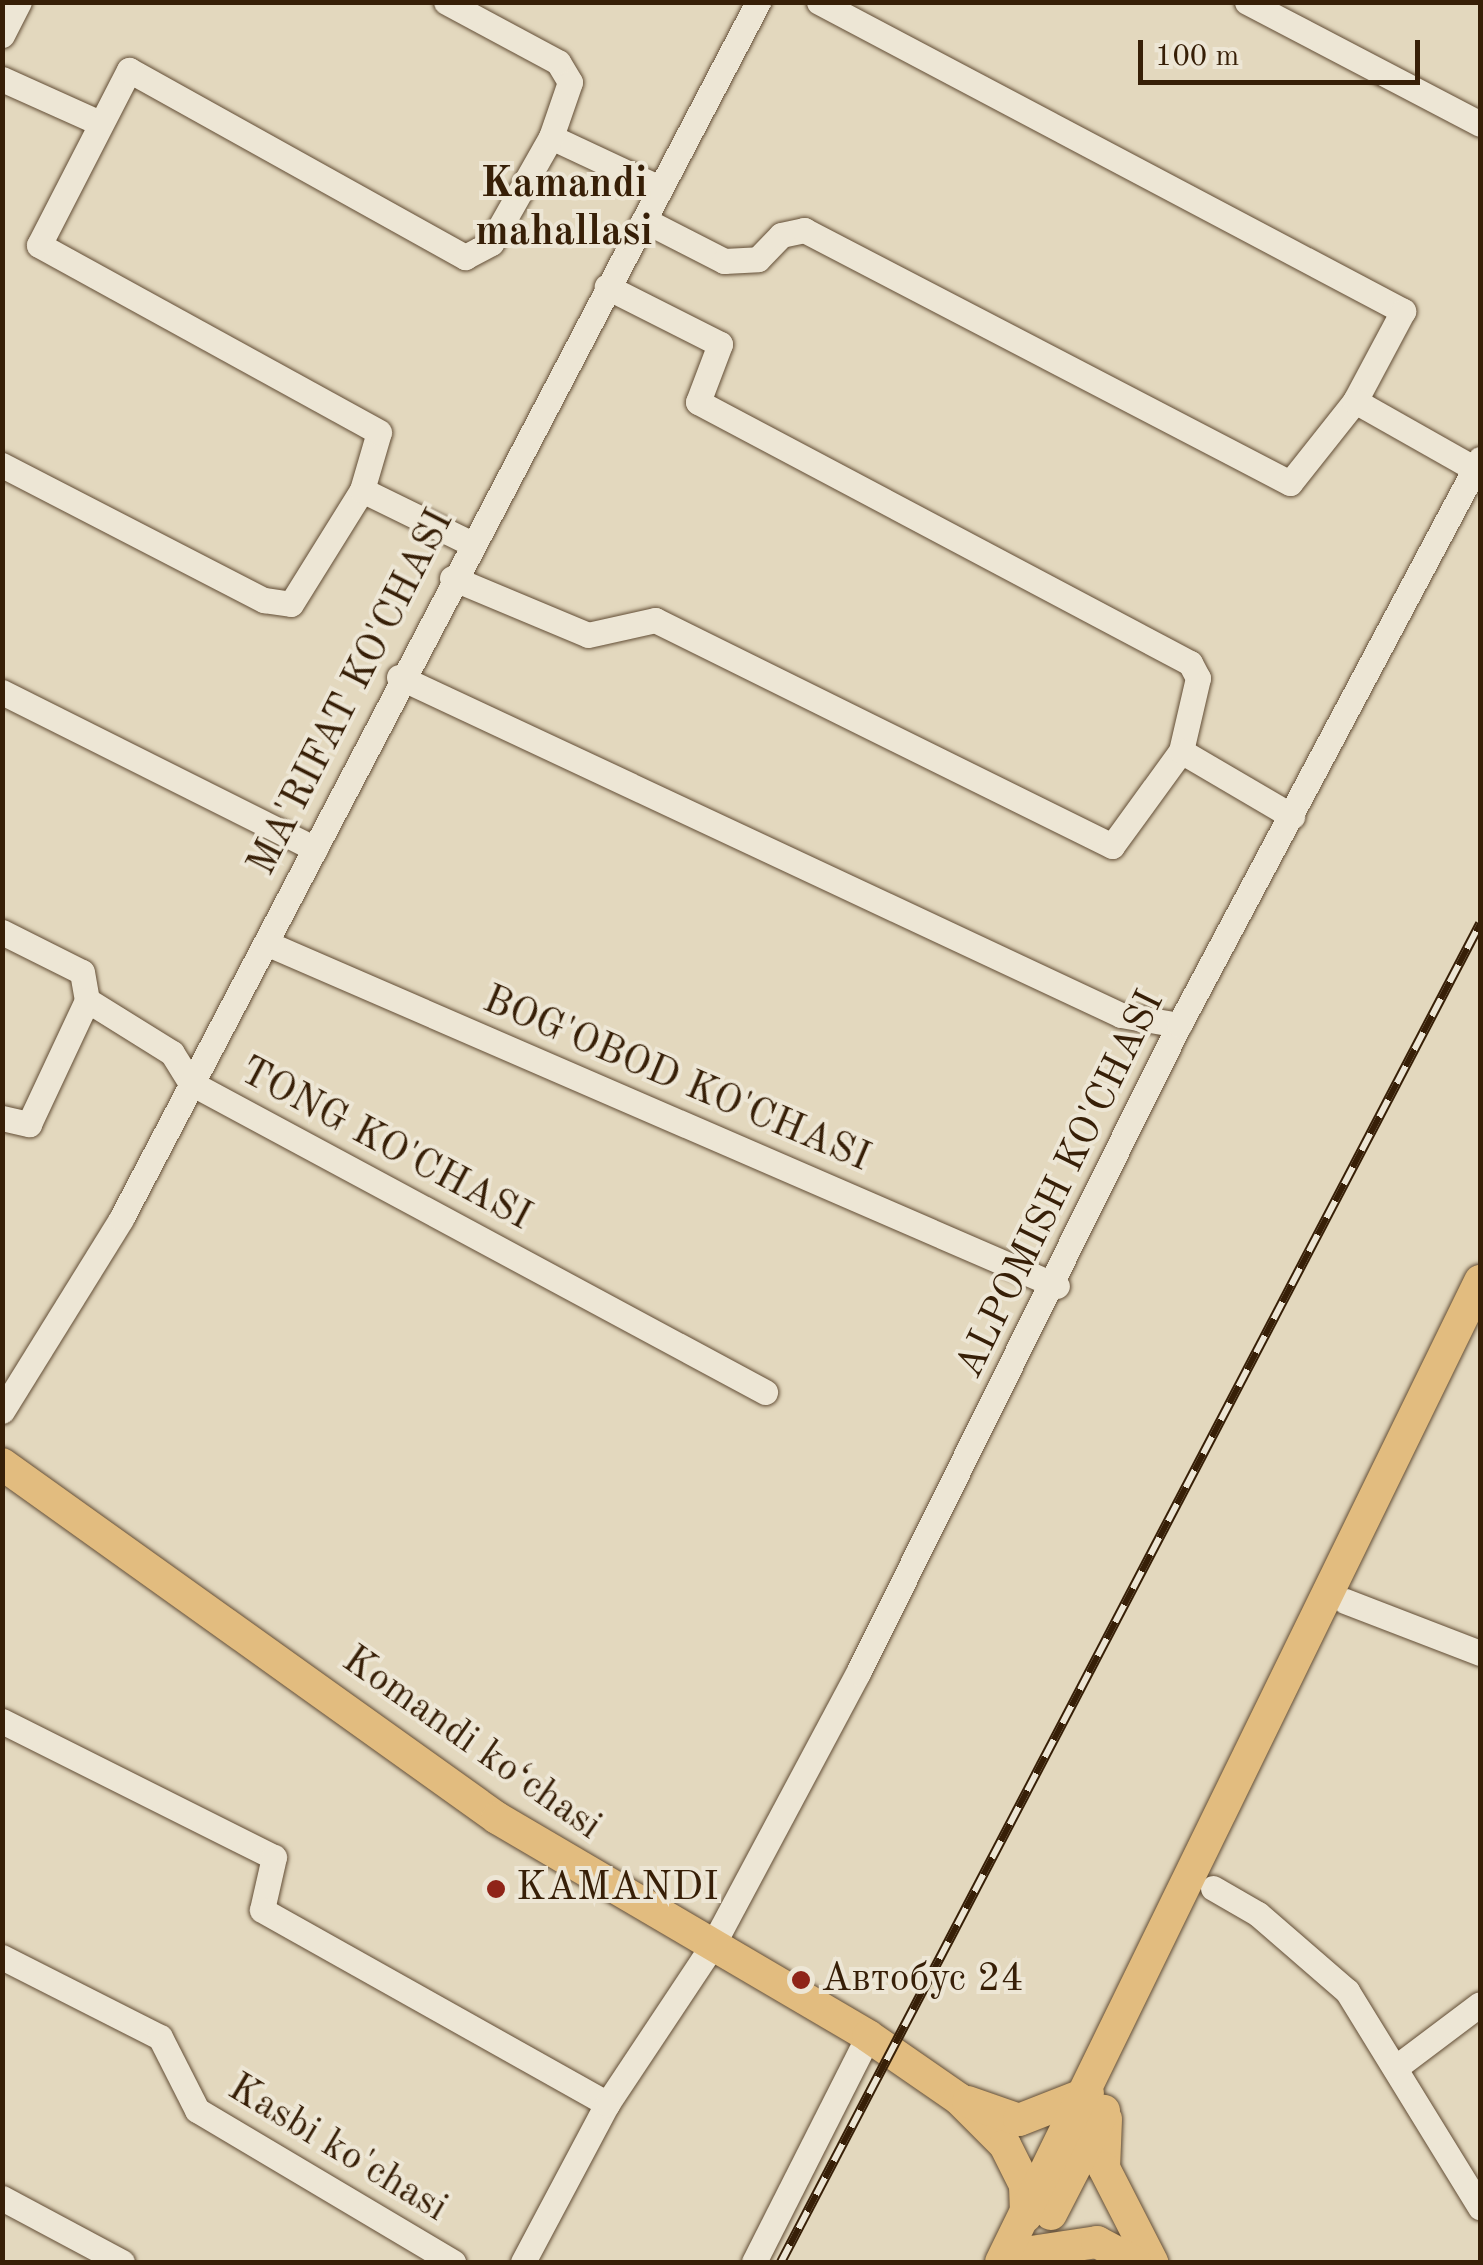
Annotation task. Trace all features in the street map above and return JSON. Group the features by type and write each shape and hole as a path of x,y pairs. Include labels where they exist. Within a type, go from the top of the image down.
{"main road":[{"path":"1019,2259 1480,1281"},
{"path":"1019,2259 1026,2216 1097,2099 1213,1888 1480,1319"},
{"name":"Komandi ko‘chasi","path":"2,1464 497,1818 868,2036 959,2099 1005,2144 1025,2185 1026,2216"},
{"name":"Komandi ko‘chasi","path":"959,2099 1019,2120 1097,2099"},
{"path":"1097,2099 1104,2168 1152,2262"},
{"path":"1019,2259 1097,2242 1135,2262"}],"street":[{"path":"2,465 264,600 292,604 362,490 379,432 39,246 130,70 465,257 491,243 551,137 570,82 558,62 446,2"},
{"name":"MA'RIFAT KO'CHASI","path":"2,1412 122,1219 470,543 758,2"},
{"path":"644,220 724,261 758,259 781,234 804,230 1290,482 1356,402 1402,311 819,2"},
{"path":"1248,2 1480,124"},
{"path":"2,80 100,123"},
{"path":"551,137 660,188"},
{"path":"452,578 588,635 655,620 1112,846 1181,751 1198,678 1190,663 698,402 720,344 607,287"},
{"path":"1356,402 1478,464"},
{"name":"ALPOMISH KO'CHASI","path":"523,2262 607,2104 712,1946 1057,1286 1179,1026 1478,464"},
{"path":"362,490 470,543"},
{"path":"400,678 1121,1014 1179,1026"},
{"path":"2,692 314,849"},
{"path":"1181,751 1292,816"},
{"name":"TONG KO'CHASI","path":"2,932 82,972 87,1000 172,1053 191,1083 765,1392"},
{"name":"BOG'OBOD KO'CHASI","path":"266,943 1057,1286"},
{"path":"2,1118 29,1124 87,1000"},
{"path":"1346,1601 1480,1653"},
{"path":"2,1721 274,1856 262,1910 607,2104"},
{"path":"1213,1888 1258,1914 1347,1991 1480,2207"},
{"name":"Kasbi ko'chasi","path":"2,1957 160,2038 197,2110 453,2262"},
{"path":"1395,2068 1480,2004"},
{"path":"754,2262 868,2036"},
{"path":"2,2198 122,2262"}],"railway":[{"path":"781,2262 1480,924"}],"place":[{"name":"KAMANDI","path":"496,1889"},
{"name":"Автобус 24","path":"801,1980"}],"district":[{"name":"Kamandi mahallasi","path":"564,209"}]}
